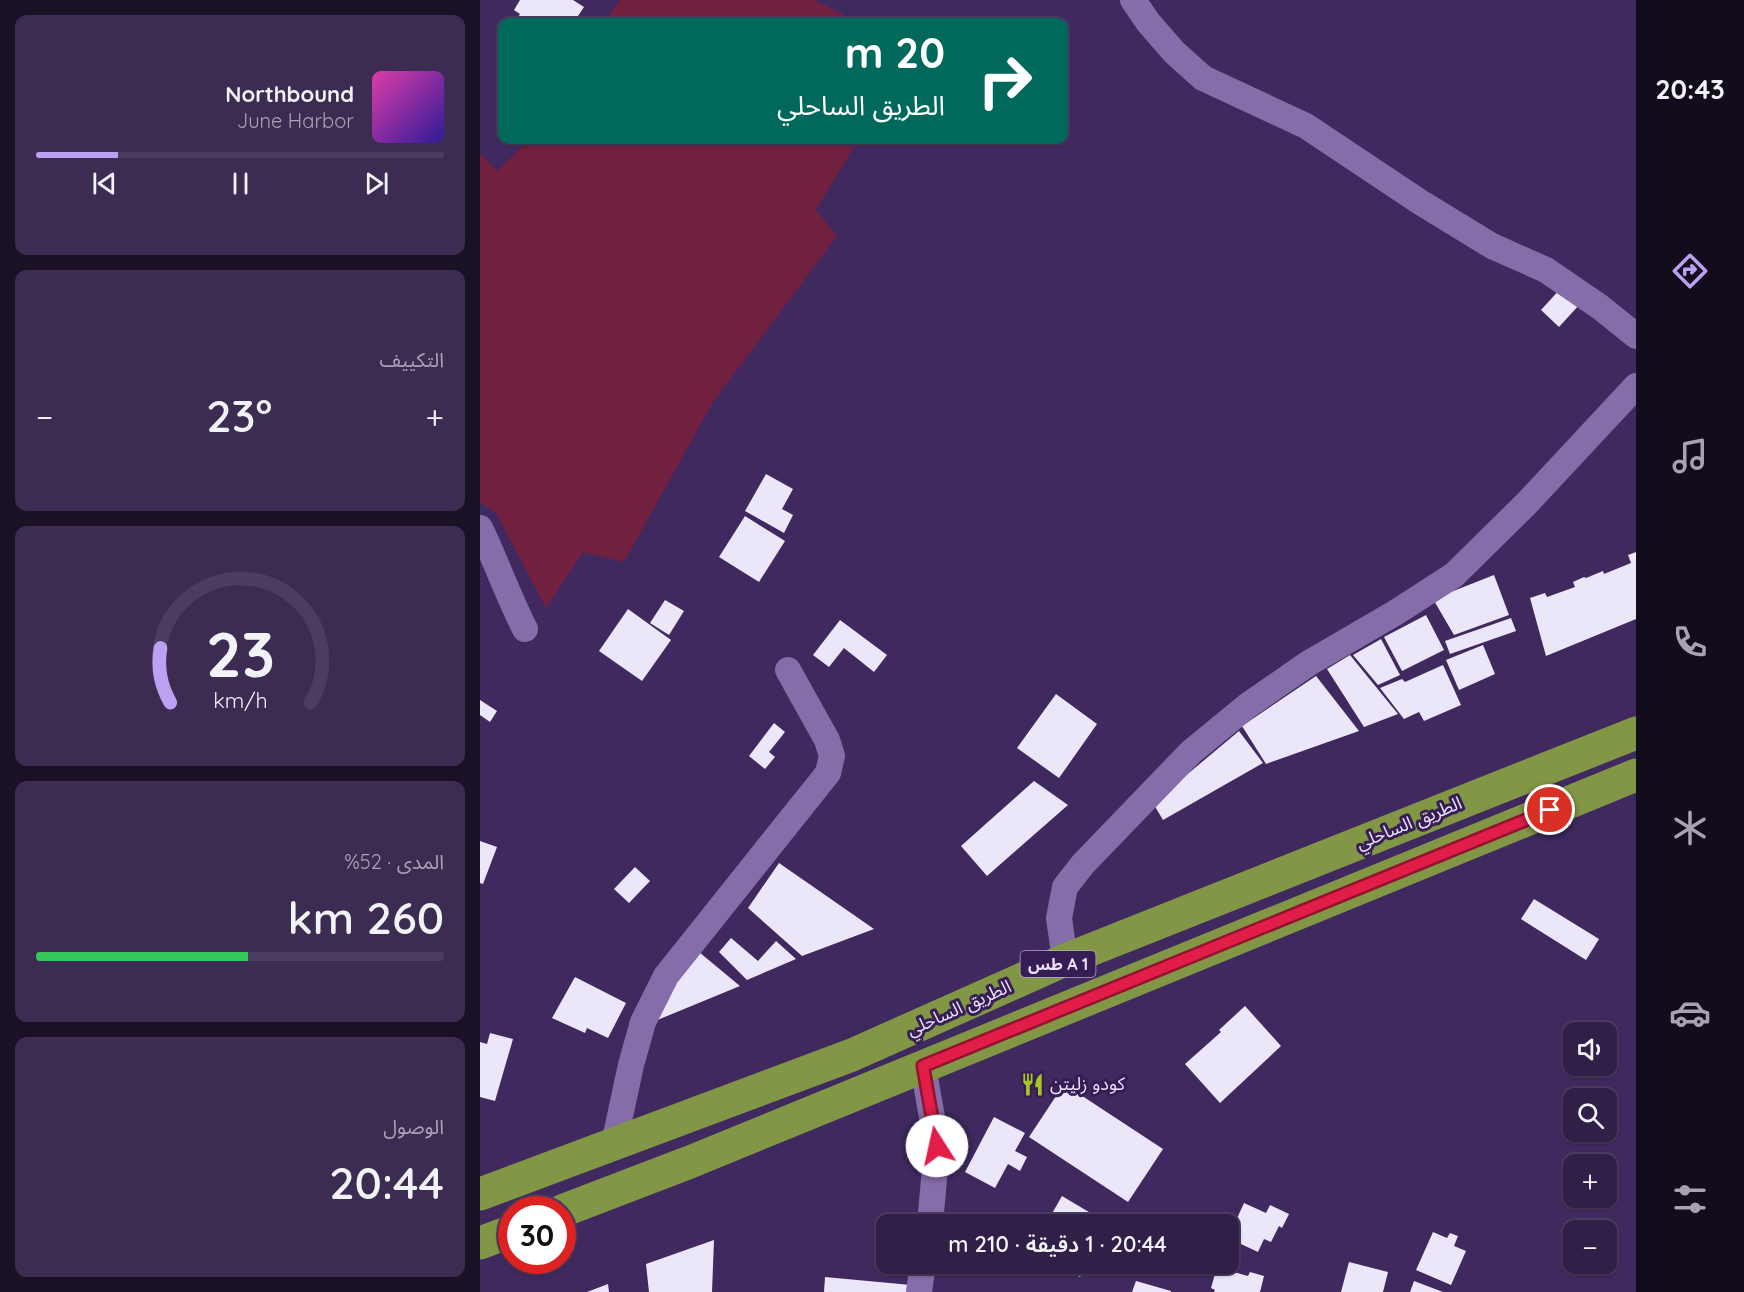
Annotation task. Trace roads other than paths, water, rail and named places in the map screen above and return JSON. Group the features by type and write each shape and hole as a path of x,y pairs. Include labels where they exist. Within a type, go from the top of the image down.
{"highway":[{"name":"الطريق الساحلي","path":"480,1194 852,1055 1065,960 1636,733"},
{"name":"طس A 1","path":"576,1206 690,1162 1636,775"},
{"path":"677,1122 690,1162"},
{"path":"480,1244 498,1237"}],"street":[{"path":"1133,0 1148,22 1174,52 1203,78 1306,126 1420,202 1492,246 1545,270 1600,307 1636,336"},
{"path":"1065,960 1059,918 1065,887 1083,864 1191,752 1247,706 1309,663 1395,613 1454,575 1527,503 1636,386"},
{"path":"482,537 493,554 511,602 525,629"},
{"path":"614,1144 643,1022 666,976 828,773 832,756 827,740 788,670"},
{"path":"923,1066 937,1146 931,1214"},
{"path":"919,1292 921,1274"}],"place":[{"name":"كودو زليتن","path":"1032,1084"}]}
